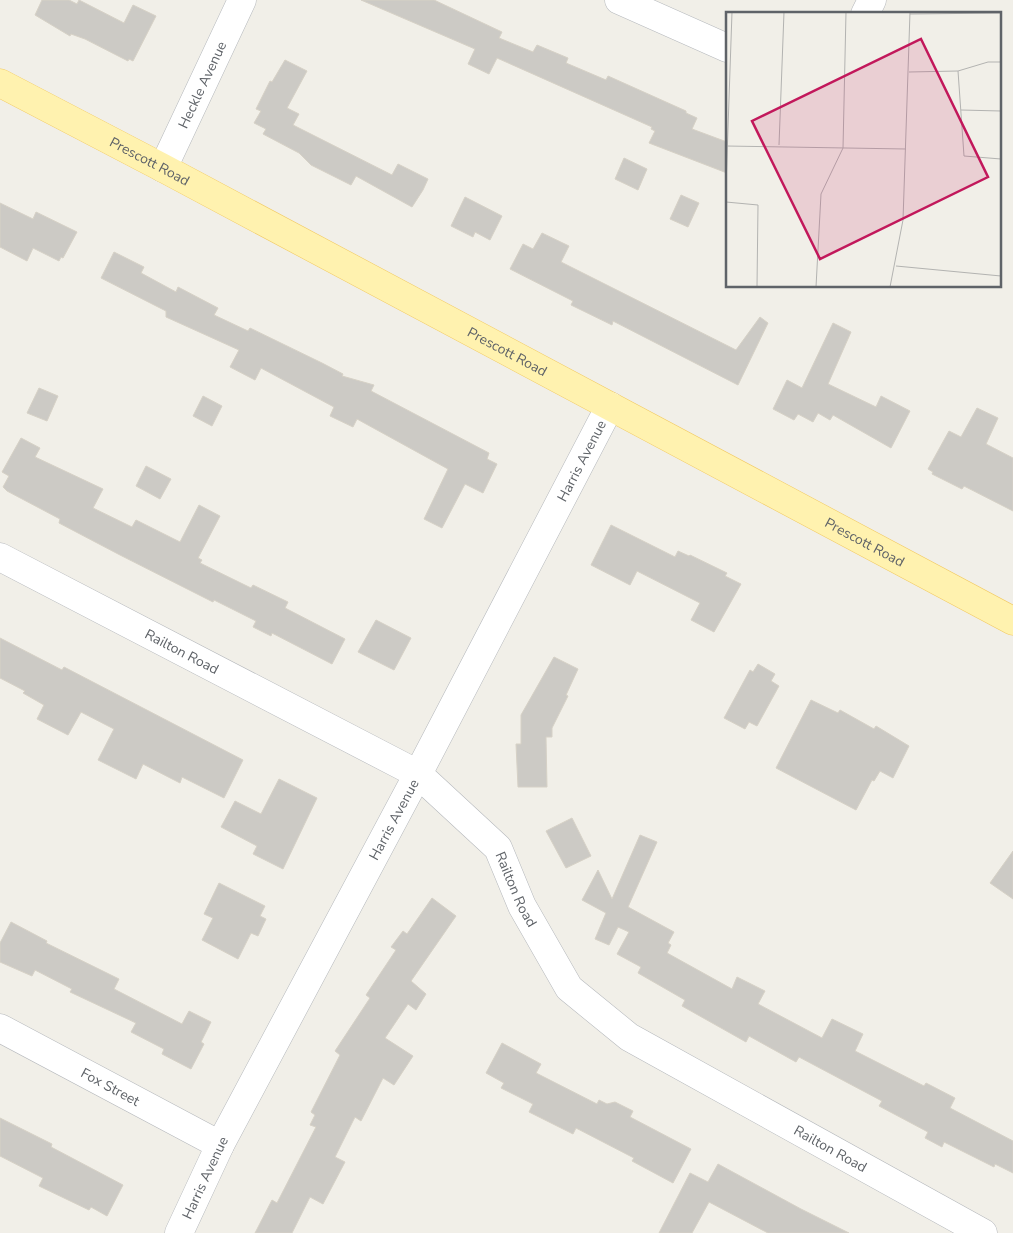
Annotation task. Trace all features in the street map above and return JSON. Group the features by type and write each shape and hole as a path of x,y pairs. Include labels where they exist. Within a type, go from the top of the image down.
{"main road":[{"name":"Prescott Road","path":"0,83 163,168 1013,622"}],"street":[{"name":"Heckle Avenue","path":"163,168 242,0"},
{"path":"618,0 726,48"},
{"path":"865,12 872,0"},
{"name":"Harris Avenue","path":"179,1233 220,1145 418,774 610,406"},
{"name":"Railton Road","path":"0,557 418,774 498,848 522,906 569,988 629,1037 983,1233"},
{"name":"Fox Street","path":"0,1028 220,1145"}],"building":[{"path":"42,0 69,0 77,4 79,0 124,23 133,5 156,16 133,61 129,59 128,61 85,39 71,34 70,36 35,15"},
{"path":"361,0 434,0 502,32 499,38 533,52 537,45 568,58 566,63 606,80 608,76 686,111 686,113 697,118 692,129 726,142 726,173 649,143 655,131 651,129 652,127 497,58 489,74 468,64 475,49"},
{"path":"285,60 307,71 287,108 299,114 293,125 392,175 398,164 428,179 412,207 356,176 351,185 311,165 299,153 263,134 266,129 254,123 261,111 256,109 270,81 272,82"},
{"path":"624,158 647,169 638,190 615,179"},
{"path":"681,195 699,203 688,227 670,219"},
{"path":"465,197 502,216 490,240 475,232 473,237 451,226"},
{"path":"0,203 33,219 36,212 77,232 63,258 61,257 59,261 33,248 27,261 0,247"},
{"path":"542,233 569,246 561,262 736,350 760,317 768,323 738,385 613,321 612,325 571,305 573,301 510,269 523,244 533,249"},
{"path":"114,252 144,267 141,273 176,292 178,287 218,308 214,315 248,331 250,328 322,363 343,374 342,376 374,385 371,391 489,453 487,459 497,464 483,493 465,484 442,528 424,519 448,469 357,419 353,427 330,416 334,407 261,368 255,380 230,367 239,350 166,317 166,311 101,278"},
{"path":"833,323 851,332 828,384 876,407 881,396 910,411 891,448 833,415 830,420 818,413 813,422 798,414 794,420 773,409 787,380 802,388"},
{"path":"39,388 58,396 47,421 27,413"},
{"path":"203,396 222,406 212,426 193,416"},
{"path":"977,408 998,418 986,444 1013,458 1013,511 964,486 962,489 932,474 933,472 928,469 949,431 961,437"},
{"path":"21,438 40,448 35,457 103,489 93,508 132,527 136,520 180,542 199,505 220,516 198,558 202,560 200,563 251,588 253,585 288,602 285,608 345,639 332,664 272,633 271,636 253,627 256,621 214,600 213,602 120,555 59,523 60,519 7,491 3,487 9,476 2,472"},
{"path":"146,466 171,479 160,499 136,486"},
{"path":"611,525 675,557 678,551 690,555 727,573 725,576 741,584 714,632 691,620 700,603 637,571 630,585 591,565"},
{"path":"376,620 411,638 394,670 358,652"},
{"path":"0,638 62,670 64,667 243,760 224,798 182,777 180,783 143,764 136,779 98,760 114,729 81,712 68,735 37,719 44,705 23,693 25,691 0,678"},
{"path":"554,657 578,669 566,695 568,696 552,728 552,737 546,737 547,787 518,787 516,744 521,744 521,715"},
{"path":"758,664 775,674 771,681 779,686 757,726 749,722 745,729 724,718 750,670 753,672"},
{"path":"811,700 838,713 840,710 874,729 876,726 909,746 893,778 880,771 874,781 872,780 856,810 776,768"},
{"path":"279,779 317,798 283,869 253,854 257,846 221,827 235,801 261,814"},
{"path":"572,818 591,856 566,868 546,831"},
{"path":"640,835 657,842 628,907 674,932 668,943 671,945 667,953 732,989 737,977 765,991 758,1004 822,1038 832,1019 863,1034 855,1051 924,1086 926,1083 955,1098 950,1108 1013,1141 1013,1173 995,1164 994,1167 944,1142 942,1147 925,1138 928,1132 879,1106 882,1101 799,1057 796,1062 749,1036 746,1042 682,1006 685,1000 638,973 641,967 617,954 629,932 618,927 609,945 595,939 606,913 582,900 598,870 612,899"},
{"path":"1013,851 1013,899 990,883"},
{"path":"219,883 265,906 260,916 266,919 258,936 251,933 238,959 202,940 213,918 204,914"},
{"path":"432,898 456,916 411,981 426,994 416,1010 408,1004 385,1038 413,1056 394,1085 383,1078 361,1121 355,1117 335,1157 345,1162 323,1204 310,1197 292,1233 255,1233 272,1200 277,1203 316,1127 310,1125 315,1115 311,1112 340,1055 335,1051 370,998 366,995 396,950 391,947 403,931 407,934"},
{"path":"11,922 47,941 46,943 119,979 114,989 182,1024 189,1011 211,1022 201,1042 204,1044 191,1069 162,1054 164,1049 131,1032 136,1023 70,992 72,989 35,970 32,976 0,962 0,943"},
{"path":"502,1043 541,1064 536,1073 597,1104 599,1100 607,1104 615,1102 633,1111 630,1117 691,1149 673,1183 632,1161 634,1158 576,1128 573,1134 529,1112 533,1104 501,1088 504,1083 486,1073"},
{"path":"0,1118 52,1144 51,1147 123,1185 107,1216 91,1207 89,1210 39,1186 43,1178 0,1156"},
{"path":"718,1164 849,1233 768,1233 709,1202 692,1233 659,1233 690,1173 708,1182"}]}
